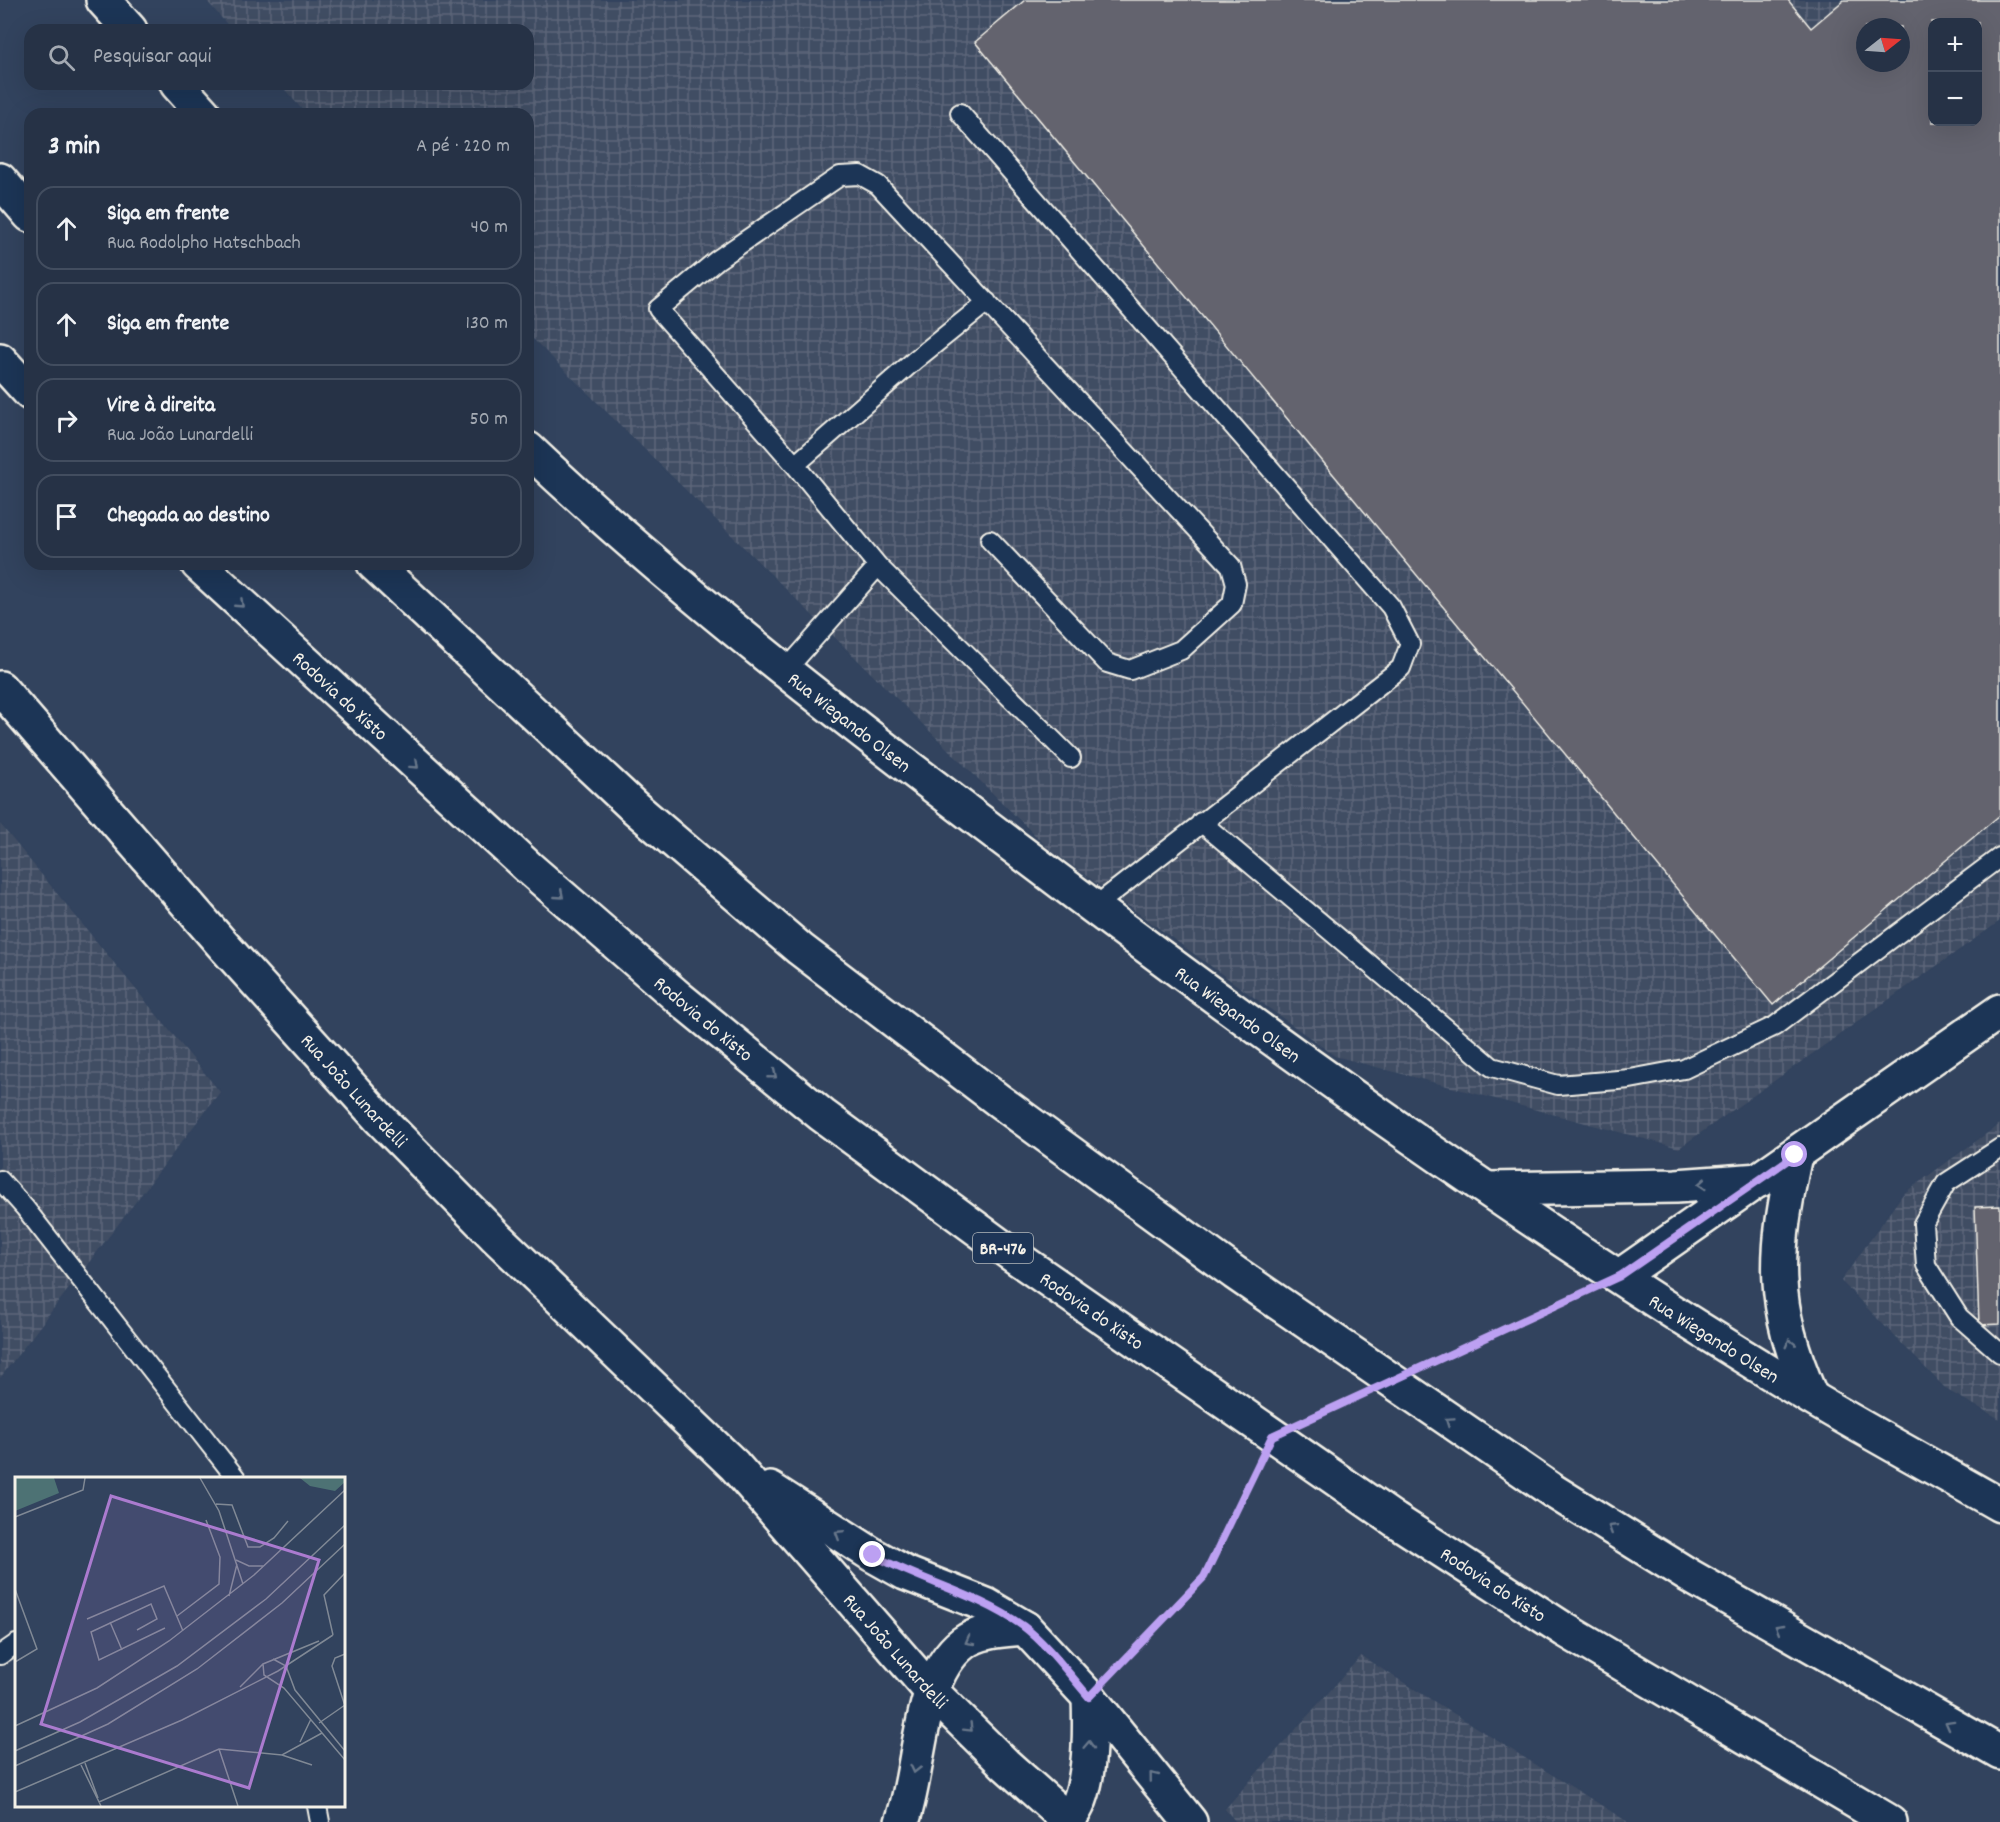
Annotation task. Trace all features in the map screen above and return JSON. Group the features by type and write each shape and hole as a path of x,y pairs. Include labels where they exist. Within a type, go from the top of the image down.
{"main road":[{"path":"103,0 125,24"},
{"path":"182,90 199,108"},
{"path":"0,180 24,208"},
{"path":"0,360 24,386"},
{"name":"Rua Wiegando Olsen","path":"534,453 675,579 786,670 1094,907 1244,1017 1489,1189 1620,1276 1811,1397 2000,1505"},
{"name":"Rodovia do Xisto","path":"205,570 519,860 679,998 822,1115 1010,1253 1395,1520 1565,1630 1890,1822"},
{"path":"380,570 633,806 800,949 1206,1252 1391,1382 1553,1491 1688,1575 2000,1753"},
{"name":"Rua João Lunardelli","path":"0,688 223,945 380,1119 519,1260 734,1465 932,1691 1005,1764 1067,1821"},
{"path":"1620,1276 2000,1011"},
{"path":"1795,1155 1781,1221 1778,1274 1783,1318 1792,1354 1811,1397"},
{"path":"1489,1189 1676,1186 1760,1180"},
{"name":"Rua João Lunardelli","path":"734,1465 873,1555 905,1573 986,1605 1025,1628 1089,1697 1190,1822"},
{"path":"902,1822 932,1691 944,1665 963,1642 987,1632 1025,1628"},
{"path":"1067,1821 1080,1797 1089,1764 1089,1697"}],"lane":[{"path":"960,113 1391,607 1410,644 1401,668 1094,907"},
{"path":"990,540 1107,663 1130,670 1181,650 1232,604 1236,584 1231,566 878,185 860,175 840,176 781,214 717,260 658,309 795,465 878,566 1071,758"},
{"path":"795,465 915,360 987,302"},
{"path":"786,670 878,566"},
{"path":"1201,822 1492,1067 1558,1085 1630,1079 1684,1069 1775,1026 2000,857"},
{"path":"2000,1148 1946,1183 1923,1224 1926,1265 1959,1317 2000,1353"},
{"path":"0,1180 234,1477"},
{"path":"0,1656 15,1645"},
{"path":"317,1807 320,1822"}],"path":[{"path":"1089,1697 1204,1577 1272,1436 1620,1276"}],"shaded area":[{"path":"206,0 2000,0 2000,921 1679,1148 1335,1056 1048,848 534,340 534,108 301,108 285,90 534,90 534,24 227,24"},
{"path":"0,824 220,1092 0,1378"},
{"path":"2000,1124 2000,1419 1947,1390 1841,1281 1903,1194"},
{"path":"1361,1656 1628,1822 1236,1822 1225,1809"}],"building":[{"path":"1025,0 1788,0 1811,28 1844,0 2000,0 2000,815 1773,1005 975,42"},
{"path":"2000,1206 2000,1324 1979,1325 1975,1207"}],"route":[{"path":"873,1555 905,1573 986,1605 1009,1617 1025,1628 1046,1648 1089,1697 1204,1577 1272,1436 1620,1276 1795,1155"}]}
